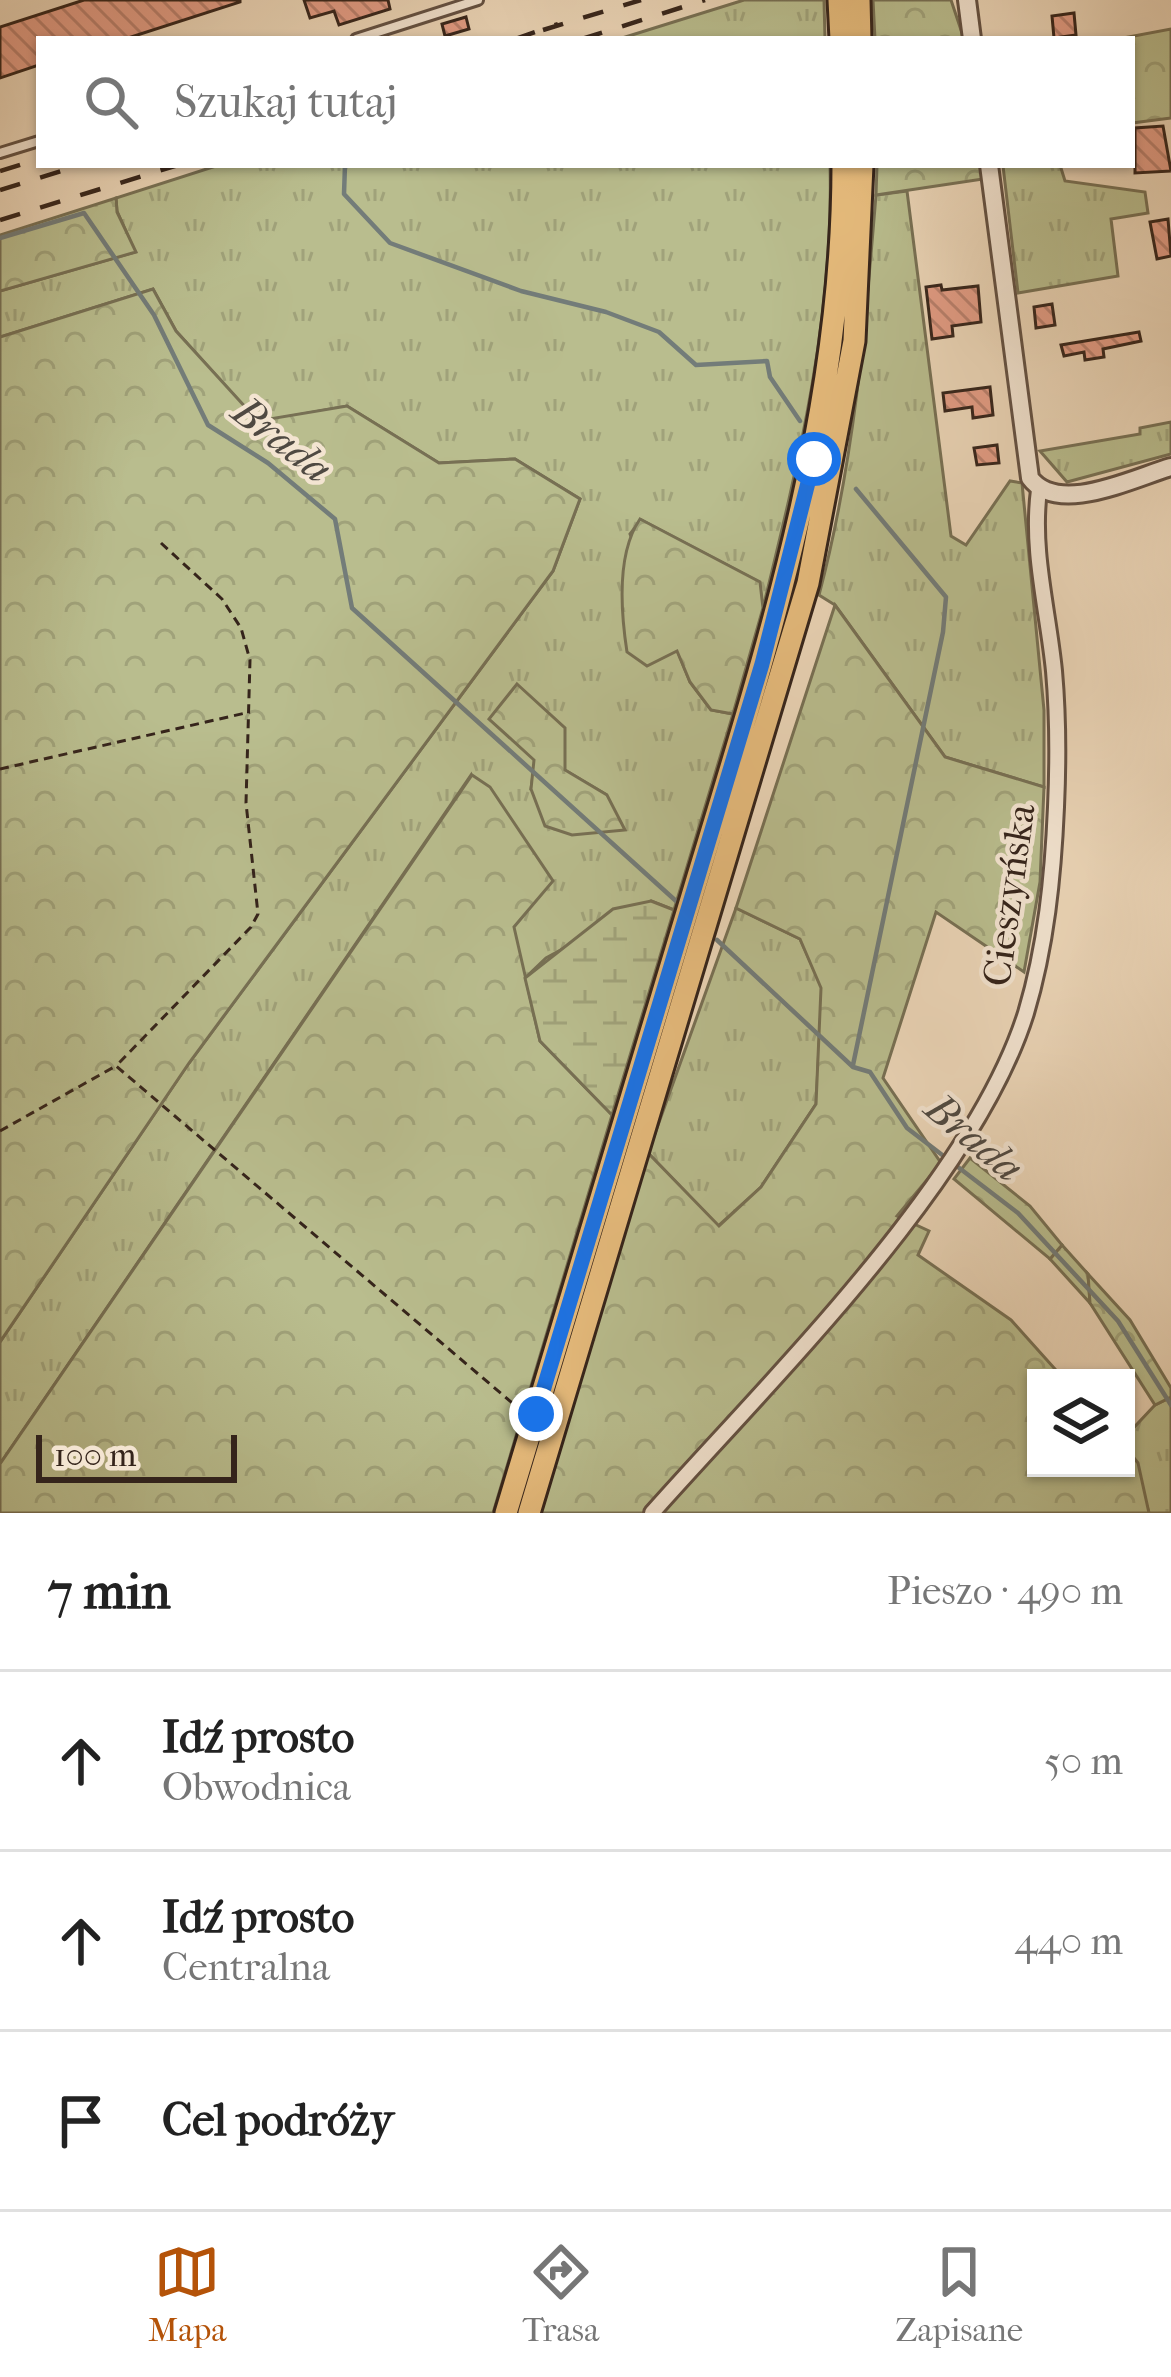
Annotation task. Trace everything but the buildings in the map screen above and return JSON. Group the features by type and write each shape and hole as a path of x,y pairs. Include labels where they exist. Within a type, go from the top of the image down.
{"main road":[{"path":"839,0 841,36"},
{"path":"859,0 860,36"},
{"path":"506,1513 790,566 832,345 843,238 843,168"},
{"path":"529,1513 808,584 854,341 862,168"}],"street":[{"path":"967,0 972,36"},
{"name":"Cieszyńska","path":"652,1513 878,1257 954,1151 1024,1017 1053,879 1057,732 1034,524 1039,490 1028,467 988,168"},
{"path":"1039,490 1060,497 1171,467"}],"lane":[{"path":"365,36 478,0"},
{"path":"0,153 36,142"}],"path":[{"path":"0,1131 116,1066 242,938 258,914 246,802 250,660 241,628 222,599 161,543"},
{"path":"0,769 250,712"},
{"path":"116,1066 518,1408 536,1414"}],"green space":[{"path":"744,0 824,0 825,36 629,36"},
{"path":"873,0 951,0 963,36 875,36"},
{"path":"1171,29 1171,118 1135,123 1134,36"},
{"path":"210,168 830,168 826,277 812,388 763,608 759,582 641,520 630,534 690,682 711,710 733,714 674,910 651,901 546,958 525,978 471,775 0,1464 0,1342 189,1063 553,571 580,499 515,459 439,463 347,406 258,422 176,331 153,289 0,337 0,291 135,252 116,198","holes":["535,760 565,770 607,795 531,789"]},
{"path":"877,168 981,168 983,179 876,195"},
{"path":"1003,168 1061,168 1065,181 1145,192 1148,213 1111,219 1118,276 1018,293"},
{"path":"907,191 951,536 966,545 1010,481 1022,483 1044,710 1044,787 945,757 835,605 819,595 850,446 876,195"},
{"path":"116,198 117,212 136,252 0,291 0,235"},
{"path":"153,289 176,331 258,421 347,406 439,463 515,459 580,499 553,571 189,1063 0,1342 0,337"},
{"path":"1171,422 1171,454 1067,482 1040,451 1140,434 1140,428"},
{"path":"640,519 760,582 763,608 733,714 711,710 690,682 677,651 647,666 627,652 624,566"},
{"path":"835,605 945,757 1044,787 1040,882 1024,972 936,912 883,1078 941,1163 897,1216 929,1231 918,1255 1011,1320 1055,1369 1027,1369 1027,1477 1135,1477 1135,1459 1149,1513 541,1513 648,1153 719,1226 761,1187 816,1104 821,988 800,939 736,908"},
{"path":"517,684 565,728 565,770 607,795 625,830 572,835 545,826 531,789 534,760 489,719"},
{"path":"472,775 490,787 553,881 514,927 540,1041 612,1115 493,1513 0,1513 0,1464"},
{"path":"651,901 674,910 612,1115 540,1041 525,978 613,909"},
{"path":"736,908 800,939 822,988 816,1104 761,1187 718,1226 648,1153"},
{"path":"970,1158 1030,1206 1062,1245 1050,1259 954,1179"},
{"path":"1062,1245 1088,1274 1090,1303 1050,1259"},
{"path":"1088,1274 1130,1320 1171,1388 1171,1397 1155,1405 1090,1303"},
{"path":"1171,1397 1171,1513 1149,1513 1135,1466 1135,1426 1155,1405"}],"waterway":[{"path":"345,168 344,194 390,243 521,291 606,312 659,332 696,365 767,361 770,377 800,421"},
{"name":"Brada","path":"0,238 84,213 154,315 208,425 268,463 335,519 352,608 676,901"},
{"path":"853,1065 943,632 946,597 856,489"},
{"name":"Brada","path":"717,940 853,1067 870,1072 907,1128 1018,1213 1118,1321 1171,1405"}],"railway":[{"path":"543,30 641,0"},
{"path":"591,36 705,0"},
{"path":"524,36 558,24"},
{"path":"0,171 36,160"},
{"path":"0,190 71,168"},
{"path":"0,220 168,168"}],"route":[{"path":"536,1414 762,664 814,459"}]}
